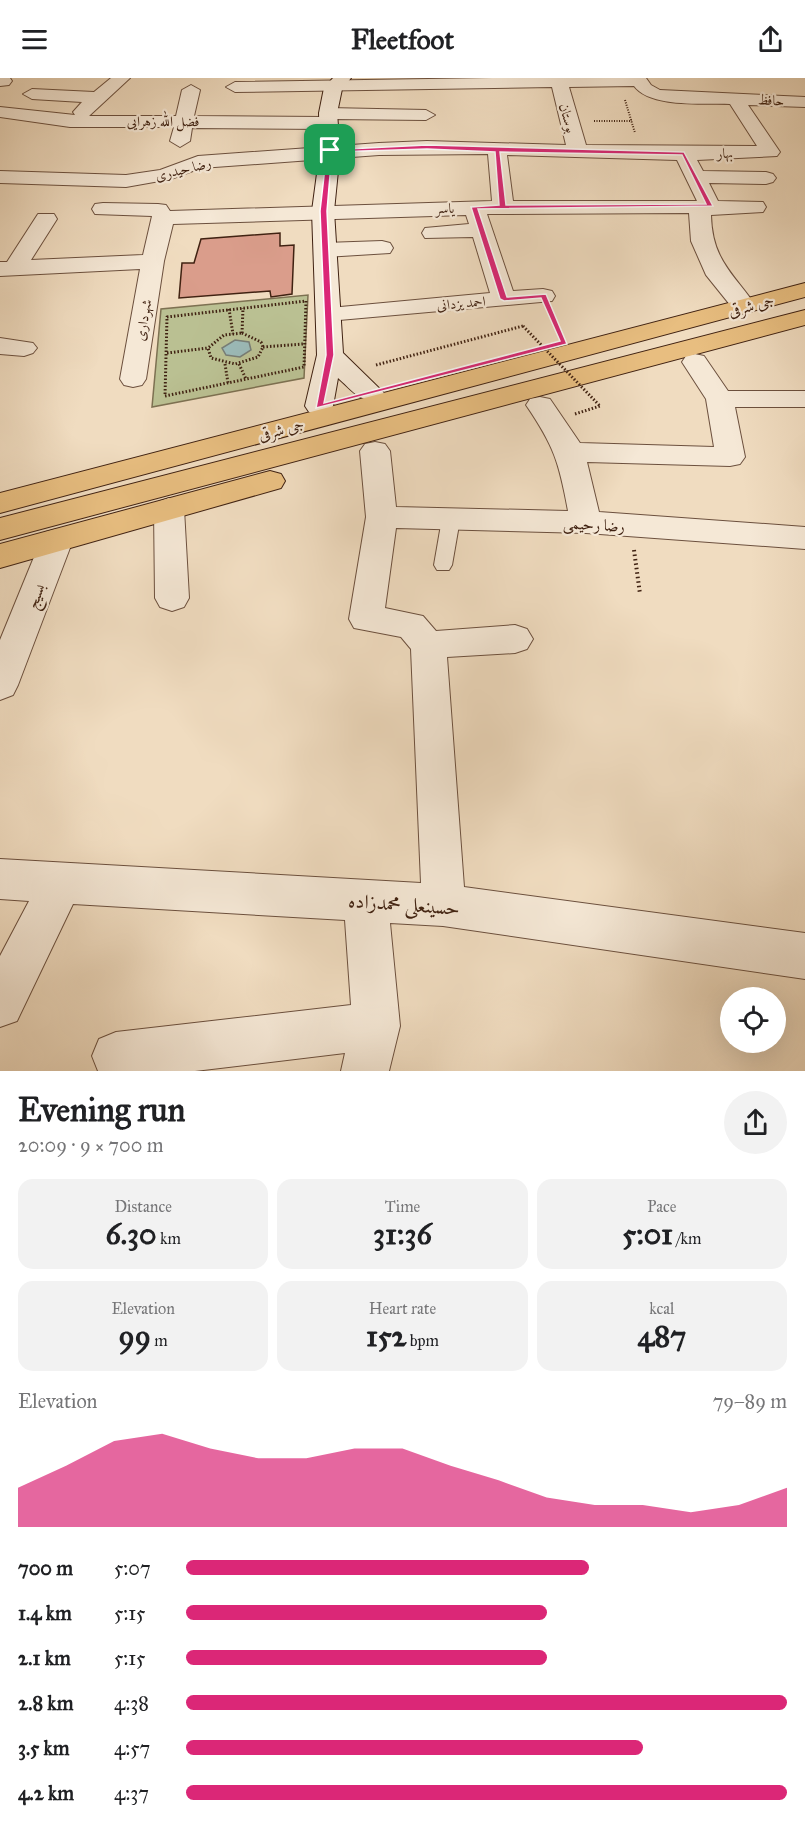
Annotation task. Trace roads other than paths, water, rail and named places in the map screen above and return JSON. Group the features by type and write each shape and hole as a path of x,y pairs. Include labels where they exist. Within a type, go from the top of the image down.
{"main road":[{"name":"جی شرقی","path":"0,503 805,290"},
{"path":"0,486 699,307 744,306"},
{"name":"جی شرقی","path":"0,529 805,317"},
{"path":"0,556 722,354 765,327"}],"street":[{"path":"1,109 32,94 44,78"},
{"path":"70,121 121,78"},
{"path":"235,87 338,83 512,81 559,83 638,80"},
{"name":"حافظ","path":"638,80 657,95 805,102"},
{"path":"338,83 327,118 330,150 323,211 328,314 340,364 370,393"},
{"name":"بوستان","path":"559,83 578,152"},
{"path":"175,171 183,122 192,90"},
{"path":"32,94 100,98"},
{"name":"بهار","path":"330,150 427,147 684,154 770,152 735,98"},
{"path":"542,105 567,113"},
{"name":"فضل الله زهرایی","path":"1,109 70,121 183,122 426,115"},
{"name":"رضا حیدری","path":"0,177 126,181 175,171 198,162 330,150"},
{"path":"497,150 503,207"},
{"path":"684,154 710,206 700,213 699,231 717,277 744,306"},
{"path":"696,177 766,178"},
{"path":"474,207 504,299"},
{"name":"یاسر","path":"164,218 474,207 755,207"},
{"path":"103,209 158,210 164,218"},
{"name":"شهرداری","path":"133,379 153,261 164,218"},
{"path":"5,270 46,219"},
{"path":"434,233 482,230"},
{"path":"325,250 382,248"},
{"path":"5,270 153,261"},
{"name":"احمد یزدانی","path":"328,314 543,296"},
{"path":"571,452 730,457 720,399 695,362"},
{"path":"319,406 340,364"},
{"path":"720,399 805,399"},
{"path":"540,405 554,421 571,452 586,522"},
{"path":"375,451 382,517 366,619 411,625 428,645 443,906"},
{"path":"170,509 172,598"},
{"name":"رضا رحیمی","path":"382,517 586,522 805,538"},
{"name":"بسیج","path":"0,685 57,540"},
{"path":"428,645 515,639"},
{"name":"حسینعلی محمدزاده","path":"0,879 443,906 805,956"},
{"path":"0,1004 61,883"},
{"path":"365,1071 376,1026 366,901"},
{"path":"116,1056 376,1026"}],"lane":[{"path":"443,565 451,519"}],"water":[{"path":"235,340 249,342 251,350 240,357 226,355 222,348"}]}
